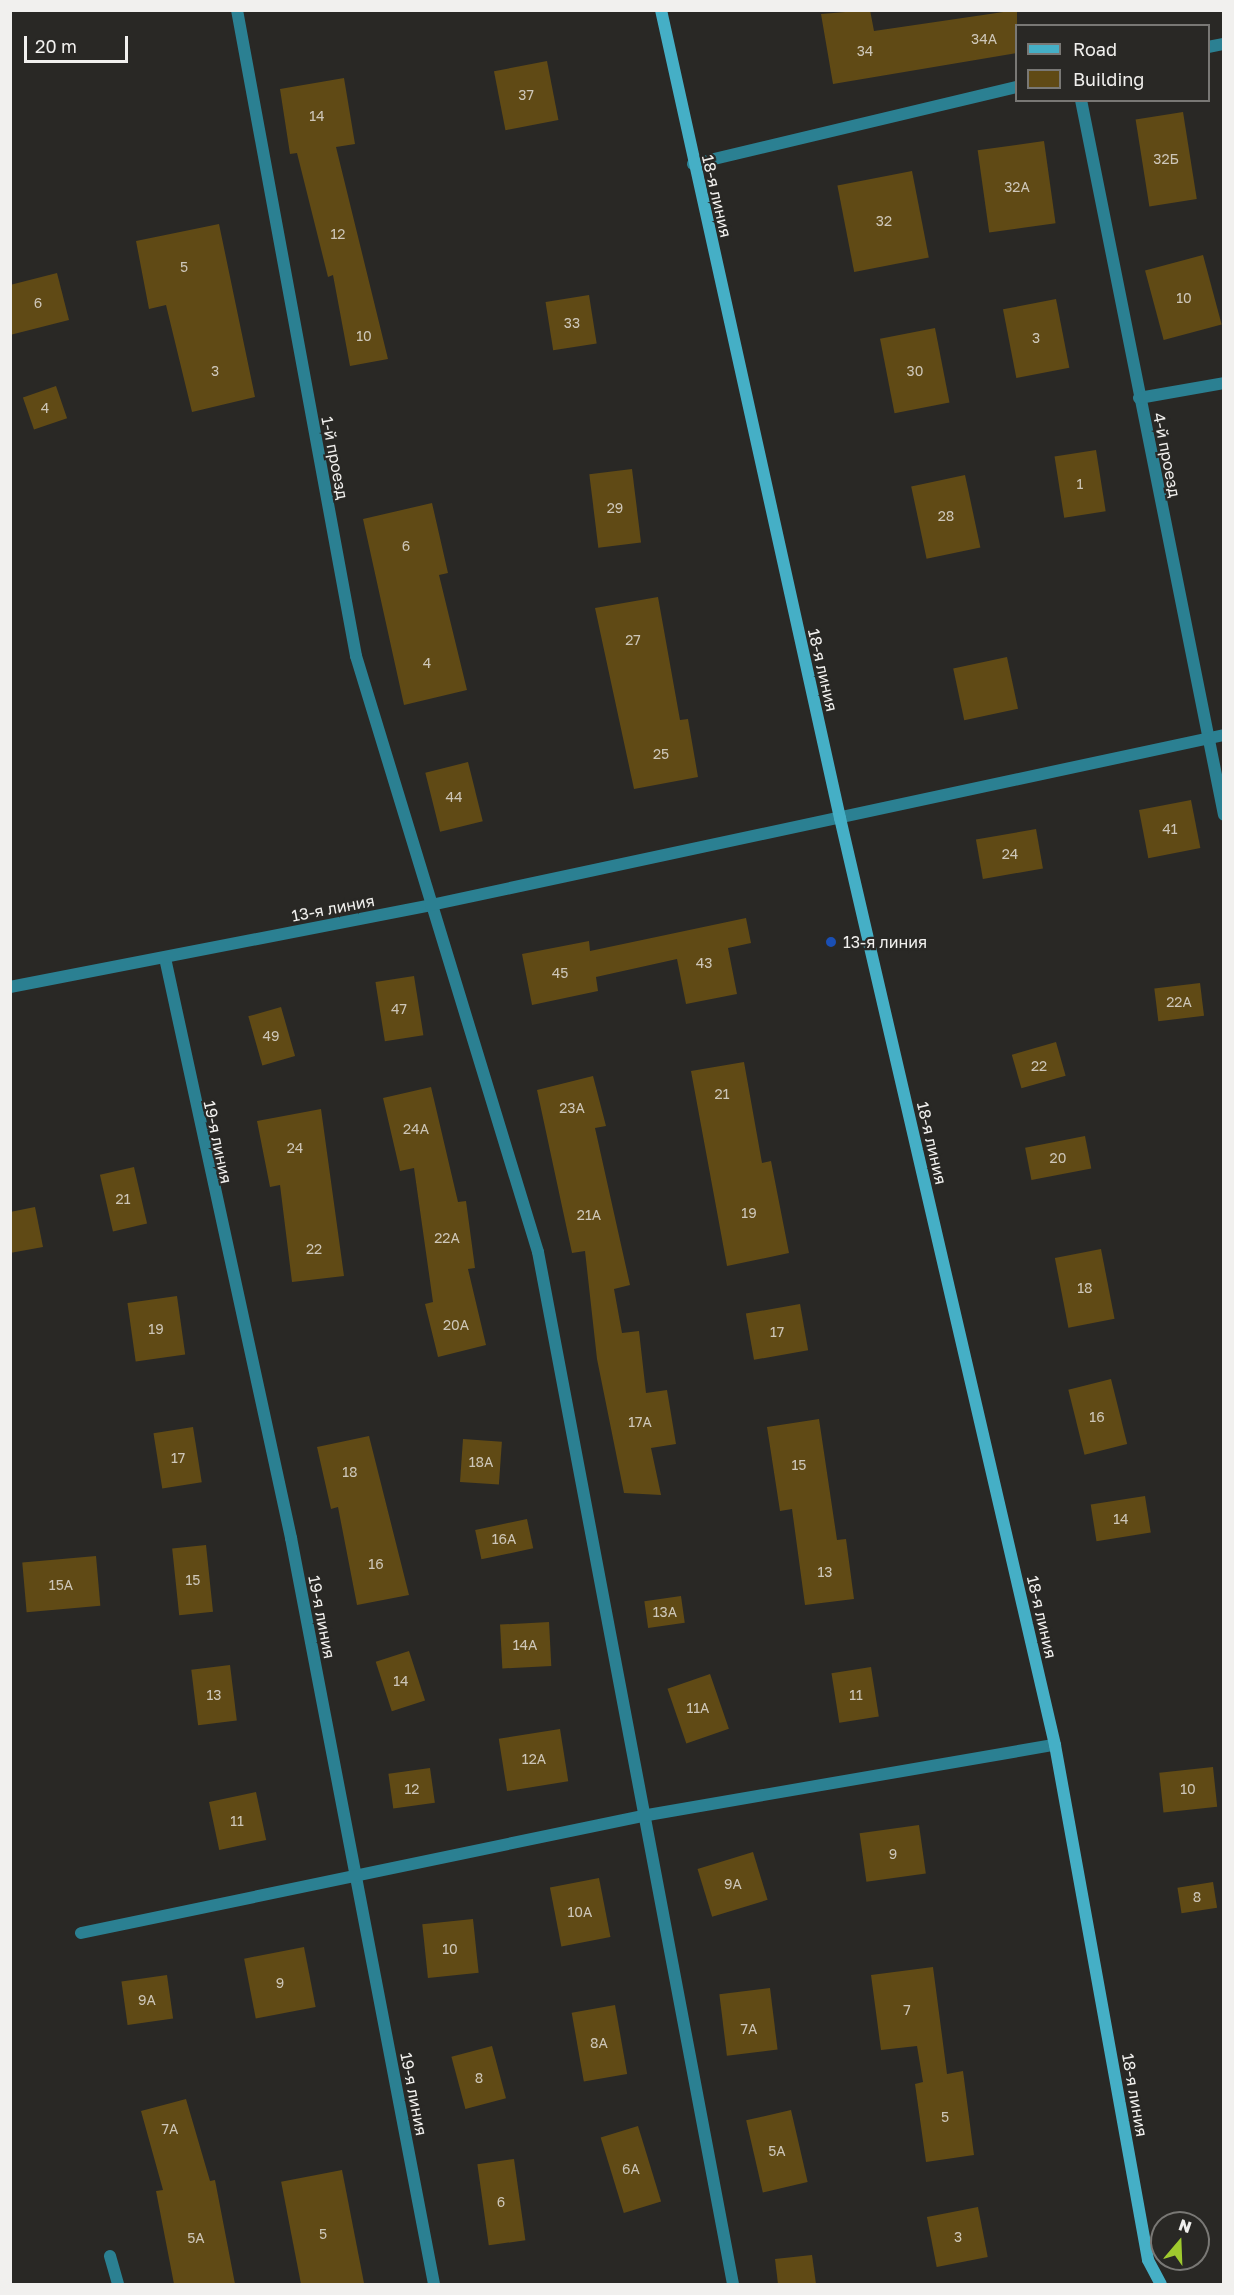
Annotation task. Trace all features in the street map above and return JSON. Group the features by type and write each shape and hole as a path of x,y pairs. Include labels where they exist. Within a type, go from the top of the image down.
{"street":[{"name":"1-й проезд","path":"237,10 356,656 538,1252 642,1816 733,2284"},
{"name":"18-я линия","path":"661,10 693,165 840,818 1055,1745 1148,2260 1161,2284"},
{"path":"693,165 1015,87"},
{"name":"4-й проезд","path":"1082,102 1139,398 1224,815"},
{"path":"1139,398 1224,383"},
{"name":"13-я линия","path":"10,987 431,905 1224,735"},
{"name":"19-я линия","path":"165,958 291,1538 434,2284"},
{"path":"81,1933 642,1816 1055,1745"},
{"path":"110,2256 118,2284"}],"building":[{"path":"870,10 874,31 1017,10 1015,53 833,84 821,14"},
{"path":"547,61 558,120 505,130 494,71"},
{"path":"344,78 355,144 336,147 388,359 350,366 333,275 328,277 297,153 290,154 280,89"},
{"path":"1183,112 1197,199 1149,206 1136,120"},
{"path":"1044,141 1056,223 989,233 978,150"},
{"path":"912,171 929,257 854,272 837,186"},
{"path":"219,224 255,397 192,412 166,305 149,309 136,241"},
{"path":"1203,255 1222,325 1164,340 1145,271"},
{"path":"57,273 69,320 10,335 10,285"},
{"path":"589,295 597,343 553,350 546,302"},
{"path":"1056,299 1069,368 1016,378 1003,309"},
{"path":"935,328 950,403 895,413 880,339"},
{"path":"56,386 67,418 34,430 23,397"},
{"path":"1096,450 1106,511 1064,518 1055,457"},
{"path":"632,469 641,542 598,548 589,474"},
{"path":"965,475 980,547 927,559 911,486"},
{"path":"432,503 448,573 439,575 467,690 404,705 363,519"},
{"path":"658,597 680,720 688,719 698,777 634,789 595,608"},
{"path":"1007,657 1018,709 964,720 953,668"},
{"path":"468,762 483,821 440,832 425,773"},
{"path":"1191,800 1200,848 1148,858 1139,810"},
{"path":"1036,829 1043,868 983,879 976,840"},
{"path":"746,918 751,943 728,948 737,994 686,1004 677,959 596,977 598,991 532,1005 522,954 589,941 590,951"},
{"path":"414,976 423,1035 385,1041 375,982"},
{"path":"1200,983 1204,1016 1158,1021 1154,989"},
{"path":"281,1007 295,1056 262,1065 248,1016"},
{"path":"1056,1042 1066,1076 1021,1088 1012,1055"},
{"path":"744,1062 762,1163 771,1161 789,1253 727,1266 691,1071"},
{"path":"593,1076 606,1126 595,1128 630,1285 614,1289 622,1333 639,1331 646,1393 667,1390 676,1444 651,1448 661,1495 624,1493 597,1359 585,1251 572,1253 537,1090"},
{"path":"431,1087 458,1202 466,1201 475,1268 468,1269 486,1345 438,1357 425,1304 433,1302 414,1168 400,1171 383,1098"},
{"path":"321,1109 344,1276 292,1282 280,1185 270,1187 257,1121"},
{"path":"1085,1136 1091,1168 1031,1180 1025,1148"},
{"path":"134,1167 147,1224 113,1231 100,1175"},
{"path":"35,1207 43,1247 10,1253 10,1212"},
{"path":"1101,1249 1115,1319 1068,1328 1055,1258"},
{"path":"177,1296 185,1354 136,1361 127,1303"},
{"path":"800,1304 808,1350 754,1360 746,1314"},
{"path":"1111,1379 1127,1444 1085,1455 1068,1390"},
{"path":"819,1419 837,1540 846,1539 854,1599 805,1605 792,1509 780,1511 767,1427"},
{"path":"193,1427 202,1482 162,1489 153,1433"},
{"path":"369,1436 409,1595 357,1605 338,1507 331,1509 317,1447"},
{"path":"463,1439 502,1442 499,1485 460,1482"},
{"path":"1145,1496 1151,1533 1096,1541 1091,1505"},
{"path":"527,1519 533,1548 481,1559 475,1530"},
{"path":"206,1545 213,1612 179,1615 172,1549"},
{"path":"96,1556 100,1606 27,1612 22,1562"},
{"path":"681,1596 685,1623 648,1628 644,1601"},
{"path":"549,1622 551,1666 502,1669 500,1625"},
{"path":"409,1651 425,1700 392,1711 376,1662"},
{"path":"230,1665 237,1721 198,1725 191,1670"},
{"path":"871,1667 879,1716 839,1723 831,1673"},
{"path":"710,1674 729,1729 686,1743 667,1689"},
{"path":"560,1729 568,1781 507,1791 499,1739"},
{"path":"1213,1767 1217,1807 1163,1812 1159,1773"},
{"path":"430,1768 435,1803 393,1809 388,1774"},
{"path":"256,1792 266,1840 219,1850 209,1802"},
{"path":"919,1825 926,1874 866,1882 860,1833"},
{"path":"753,1852 768,1900 712,1917 698,1869"},
{"path":"599,1878 610,1937 561,1946 550,1888"},
{"path":"1213,1882 1217,1908 1182,1913 1177,1888"},
{"path":"473,1919 479,1973 428,1978 422,1924"},
{"path":"304,1947 316,2007 256,2019 244,1959"},
{"path":"933,1967 947,2074 963,2071 974,2155 926,2162 915,2084 923,2082 917,2046 881,2050 871,1975"},
{"path":"167,1975 173,2019 128,2025 121,1981"},
{"path":"770,1988 778,2050 727,2056 719,1994"},
{"path":"615,2005 627,2074 584,2082 572,2013"},
{"path":"492,2046 506,2098 465,2109 451,2057"},
{"path":"186,2099 210,2181 215,2180 235,2284 174,2284 156,2191 163,2190 141,2111"},
{"path":"791,2110 808,2182 763,2192 746,2120"},
{"path":"638,2126 661,2202 624,2213 601,2137"},
{"path":"514,2159 525,2240 489,2245 477,2164"},
{"path":"342,2170 364,2284 301,2284 281,2182"},
{"path":"978,2207 988,2257 937,2267 927,2217"},
{"path":"812,2255 816,2284 778,2284 775,2259"}],"place":[{"name":"13-я линия","path":"831,942"}]}
